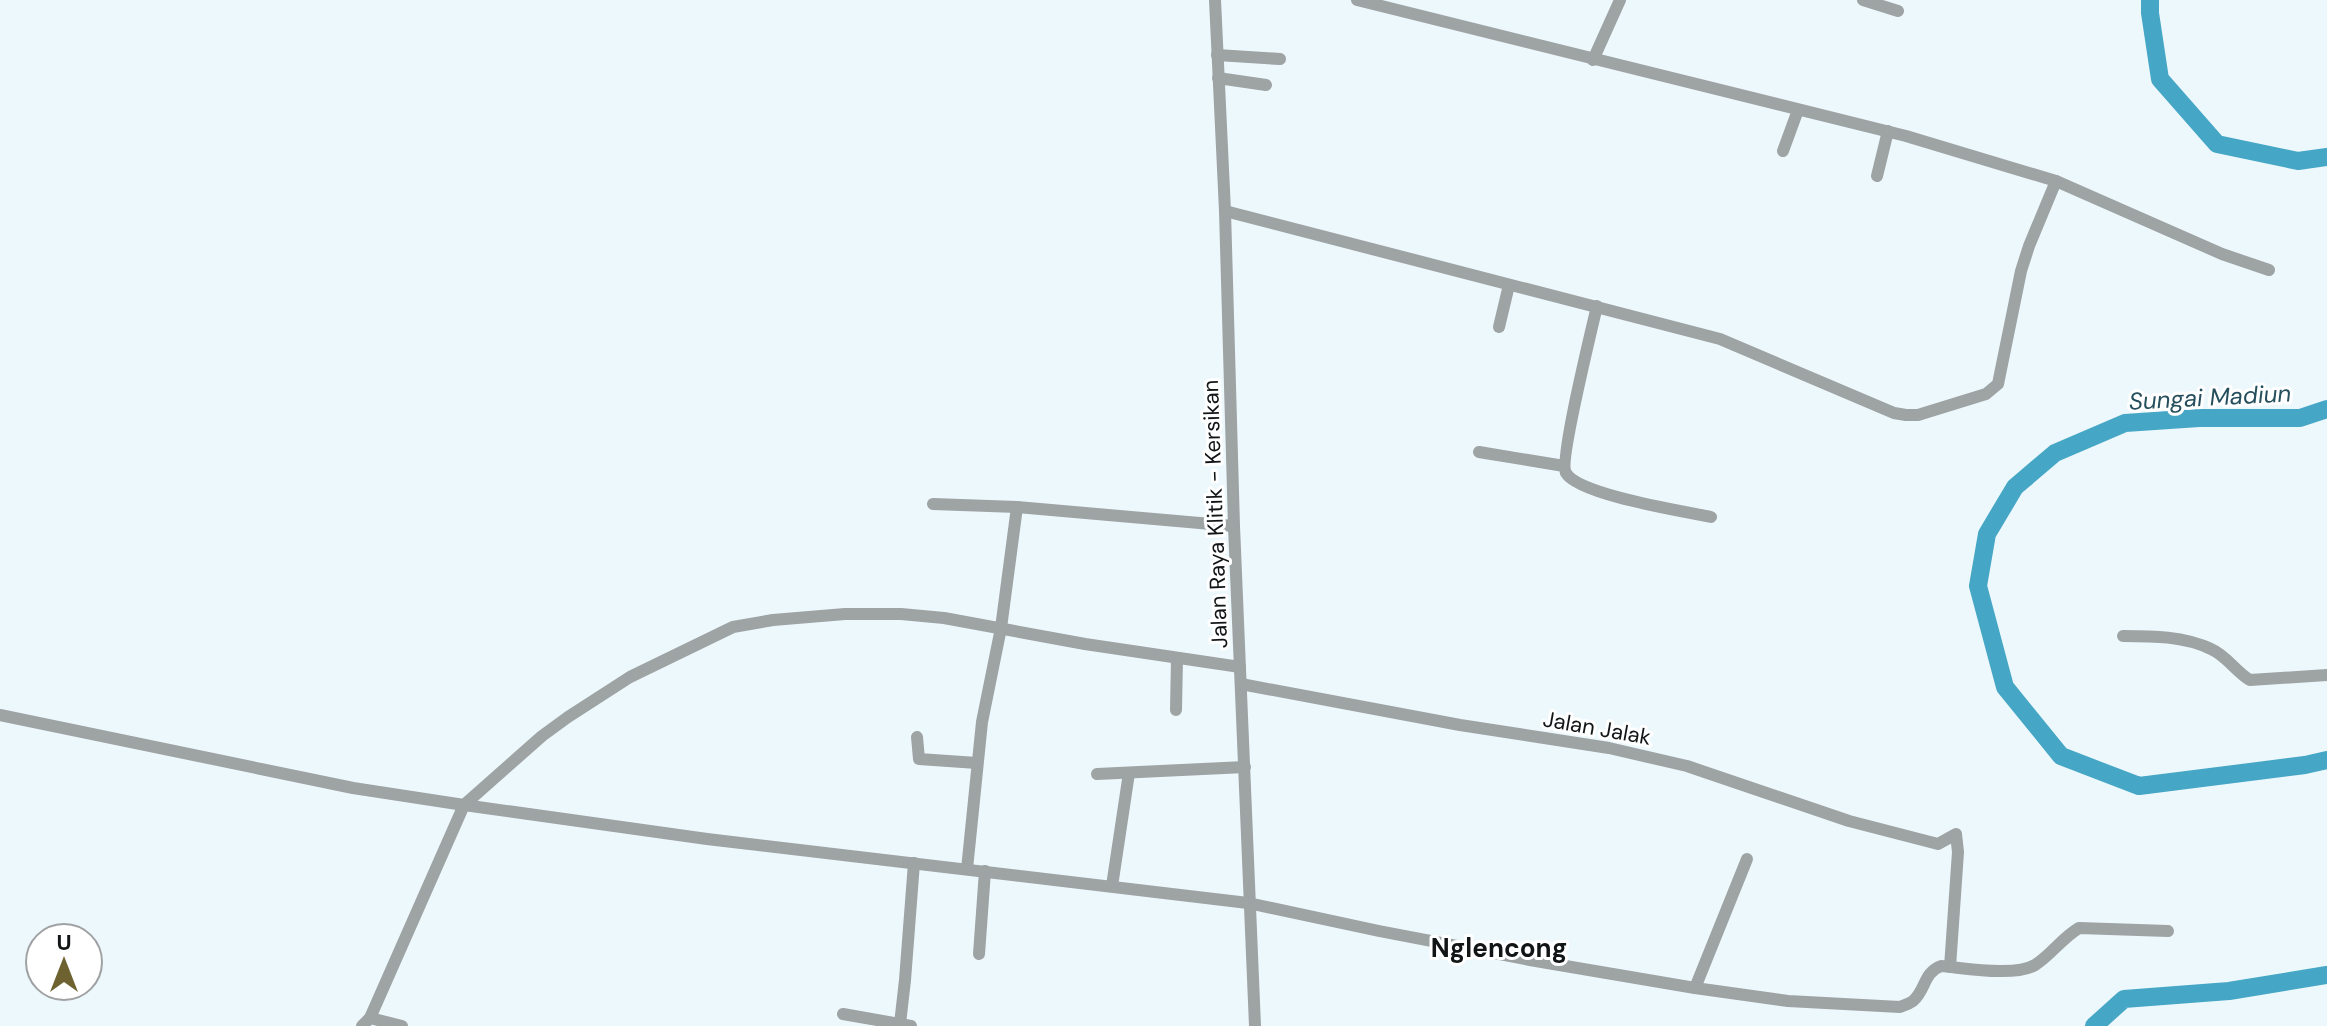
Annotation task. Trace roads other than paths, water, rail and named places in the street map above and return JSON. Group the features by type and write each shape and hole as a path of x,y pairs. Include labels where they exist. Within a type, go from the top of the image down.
{"street":[{"name":"Jalan Raya Klitik - Kersikan","path":"1215,0 1255,1026"},
{"path":"1357,0 1888,131 2056,181 2222,254 2269,270"},
{"path":"1593,60 1620,0"},
{"path":"1863,0 1898,11"},
{"path":"1217,55 1280,59"},
{"path":"1218,78 1266,85"},
{"path":"1783,151 1798,110"},
{"path":"1877,176 1888,131"},
{"path":"1225,211 1720,339 1894,413 1918,415 1986,394 1998,384 2021,271 2056,181"},
{"path":"1499,327 1509,285"},
{"path":"1597,306 1565,472 1572,479 1605,494 1711,517"},
{"path":"1479,452 1564,466"},
{"path":"933,504 1017,507 1234,526"},
{"path":"967,869 982,722 1001,628 1017,507"},
{"path":"402,1026 366,1022 464,805 568,717 630,677 733,627 845,614 930,617 1240,667"},
{"path":"2123,636 2181,640 2210,649 2250,680 2327,675"},
{"path":"1176,710 1177,658"},
{"name":"Jalan Jalak","path":"1241,684 1460,725 1609,748 1687,766 1849,821 1938,844 1956,834 1958,852 1950,967"},
{"path":"0,715 353,788 707,839 1248,903 1530,960 1788,1001 1900,1007 1913,1001 1932,969 1941,966 2027,968 2036,965 2079,928 2168,931"},
{"path":"917,737 919,759 977,763"},
{"path":"1097,774 1245,767"},
{"path":"1112,886 1129,773"},
{"path":"1695,988 1747,859"},
{"path":"843,1014 906,1025 905,980 914,863"},
{"path":"979,954 985,871"}],"waterway":[{"name":"Sungai Madiun","path":"2150,0 2160,79 2217,144 2298,161 2327,157"},
{"name":"Sungai Madiun","path":"2327,409 2300,418 2199,418 2125,423 2055,453 2015,487 1987,534 1978,586 2005,687 2061,756 2139,786 2327,760"},
{"name":"Sungai Madiun","path":"2094,1026 2124,999 2229,991 2327,975"}],"district":[{"name":"Nglencong","path":"1499,948"}]}
